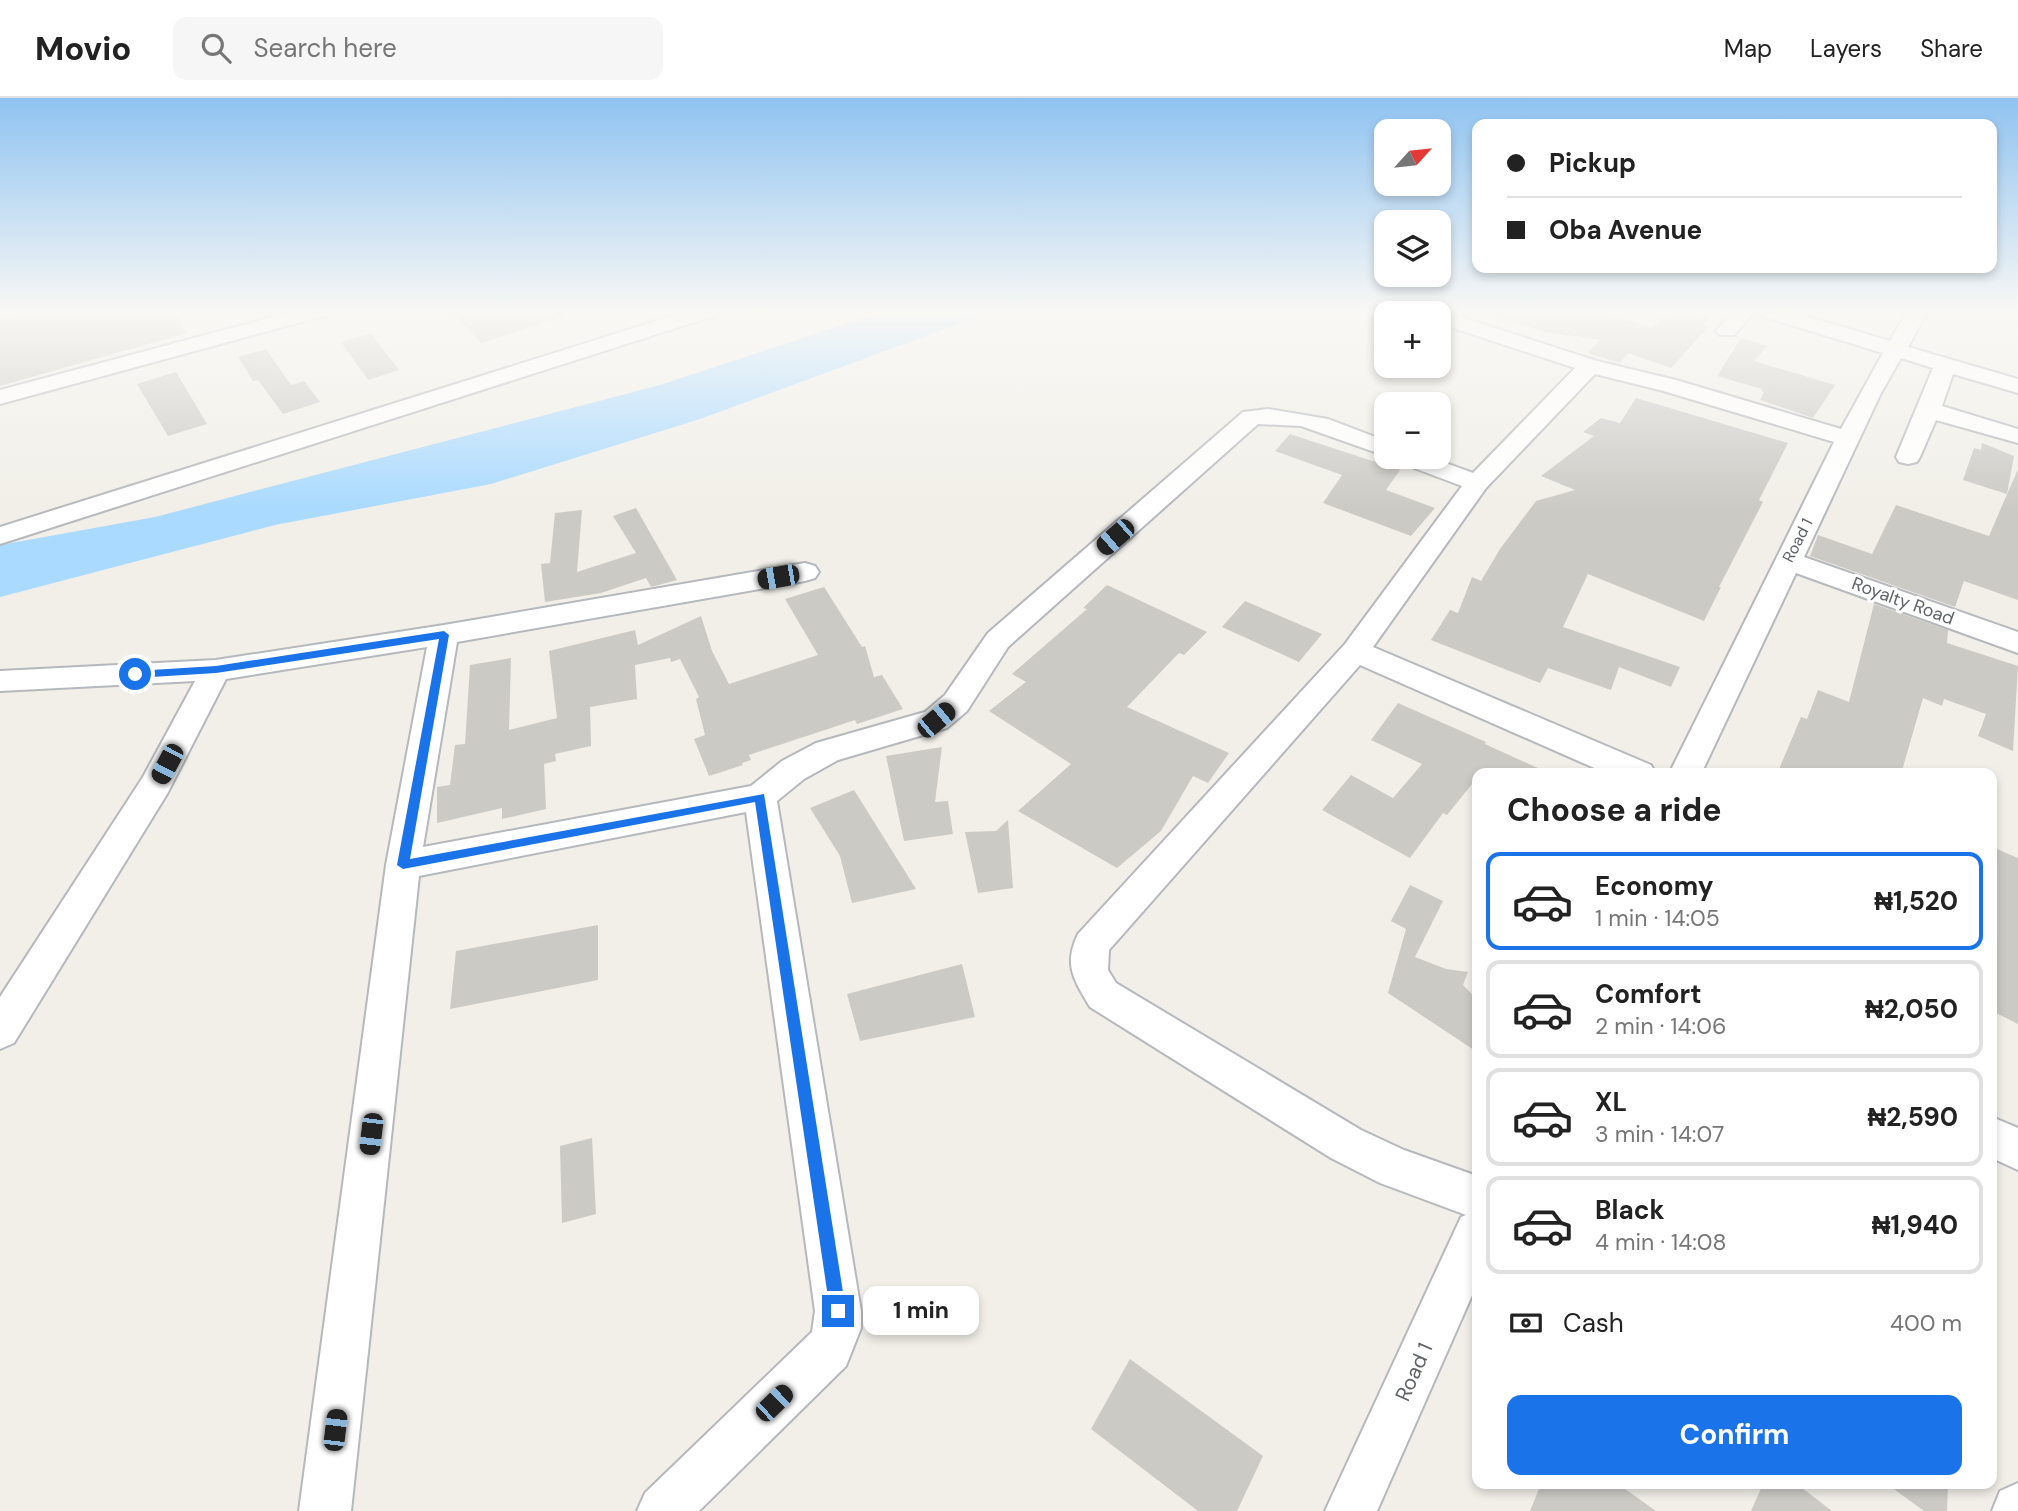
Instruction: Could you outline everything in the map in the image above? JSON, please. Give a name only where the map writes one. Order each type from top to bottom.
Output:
[{"type":"street","points":[[0,397],[75,377]]},
{"type":"street","points":[[0,536],[502,377]]},
{"type":"street","points":[[1472,1196],[1395,1168],[1335,1138],[1103,995],[1089,972],[1091,946],[1355,651],[1477,483],[1579,377]]},
{"type":"street","points":[[1635,377],[1848,439]]},
{"type":"street","name":"Road 1","points":[[1688,768],[1787,560],[1881,377]]},
{"type":"street","points":[[1908,457],[1941,377]]},
{"type":"street","points":[[1987,377],[2018,386]]},
{"type":"street","points":[[1929,410],[2018,436]]},
{"type":"street","points":[[403,865],[760,797],[793,771],[827,751],[936,720],[956,703],[998,640],[1251,417],[1273,414],[1297,417],[1374,445]]},
{"type":"street","points":[[1439,469],[1477,483]]},
{"type":"street","name":"Royalty Road","points":[[1787,560],[2018,643]]},
{"type":"street","points":[[0,681],[216,670],[444,635],[805,572]]},
{"type":"street","points":[[325,1511],[403,865],[444,635]]},
{"type":"street","points":[[1355,651],[1626,768]]},
{"type":"street","points":[[0,1031],[155,785],[216,670]]},
{"type":"street","points":[[663,1511],[829,1349],[838,1328],[838,1311],[760,797]]},
{"type":"street","points":[[1997,1140],[2018,1150]]},
{"type":"street","name":"Road 1","points":[[1352,1511],[1472,1244]]},
{"type":"water","points":[[685,377],[814,377],[700,419],[491,484],[275,525],[0,597],[0,545],[155,517]]},
{"type":"building","points":[[0,377],[32,377],[0,386]]},
{"type":"building","points":[[160,377],[179,377],[207,424],[168,436],[137,384]]},
{"type":"building","points":[[250,377],[285,377],[291,385],[304,381],[320,402],[283,414],[258,380],[253,381]]},
{"type":"building","points":[[1720,377],[1808,377],[1835,385],[1813,418],[1760,400],[1764,392],[1762,389]]},
{"type":"building","points":[[1636,398],[1788,443],[1759,500],[1763,502],[1704,621],[1588,574],[1563,627],[1680,667],[1671,687],[1619,667],[1611,690],[1548,668],[1540,683],[1431,640],[1450,610],[1458,613],[1472,577],[1481,581],[1500,549],[1536,501],[1575,490],[1541,476],[1594,436],[1583,432],[1601,418],[1620,423]]},
{"type":"building","points":[[1290,434],[1374,461],[1374,469],[1400,470],[1386,490],[1435,508],[1411,536],[1323,503],[1342,475],[1275,451]]},
{"type":"building","points":[[1982,443],[2014,456],[2007,494],[1963,480],[1974,448],[1981,450]]},
{"type":"building","points":[[2018,469],[2018,600],[1964,581],[1955,607],[1810,556],[1818,535],[1872,554],[1896,505],[1989,536]]},
{"type":"building","points":[[636,508],[677,580],[651,587],[646,578],[601,593],[545,602],[541,564],[550,563],[555,513],[582,510],[577,572],[636,553],[613,516]]},
{"type":"building","points":[[1107,585],[1207,632],[1184,655],[1179,653],[1127,707],[1229,753],[1208,783],[1193,776],[1161,831],[1117,868],[1018,811],[1071,764],[989,711],[1026,682],[1012,674],[1087,609],[1083,608]]},
{"type":"building","points":[[824,587],[862,647],[865,646],[874,677],[882,675],[903,709],[857,724],[855,720],[749,755],[751,760],[742,763],[743,765],[709,776],[694,739],[705,735],[696,699],[699,697],[680,659],[671,662],[670,658],[635,665],[637,699],[590,707],[591,746],[555,754],[556,761],[544,764],[546,809],[502,819],[502,808],[437,823],[437,787],[450,785],[455,745],[465,744],[470,665],[511,658],[509,730],[557,718],[549,651],[635,630],[638,645],[701,616],[712,651],[729,684],[818,655],[785,599]]},
{"type":"building","points":[[1245,601],[1322,634],[1299,662],[1222,627]]},
{"type":"building","points":[[1874,604],[1948,630],[1947,643],[2018,666],[2013,751],[1978,736],[1986,714],[1944,699],[1942,706],[1923,698],[1903,768],[1780,768],[1801,717],[1807,719],[1818,690],[1849,702]]},
{"type":"building","points":[[1398,703],[1538,768],[1472,768],[1472,784],[1447,815],[1443,813],[1410,858],[1322,810],[1351,775],[1393,798],[1422,764],[1371,740]]},
{"type":"building","points":[[942,747],[935,802],[948,801],[953,834],[904,841],[886,756]]},
{"type":"building","points":[[854,790],[916,889],[852,903],[840,856],[810,808]]},
{"type":"building","points":[[1008,820],[1013,888],[978,893],[965,832],[996,831]]},
{"type":"building","points":[[1997,849],[2018,858],[2018,1024],[1997,1014]]},
{"type":"building","points":[[1410,885],[1443,901],[1415,957],[1446,969],[1468,972],[1463,985],[1472,994],[1472,1049],[1388,993],[1406,929],[1391,921]]},
{"type":"building","points":[[598,925],[598,980],[450,1009],[456,951]]},
{"type":"building","points":[[962,964],[975,1017],[860,1041],[847,994]]},
{"type":"building","points":[[592,1138],[596,1214],[562,1223],[560,1146]]},
{"type":"building","points":[[1130,1359],[1263,1456],[1237,1511],[1198,1511],[1091,1429]]},
{"type":"building","points":[[1539,1489],[1625,1489],[1656,1511],[1530,1511]]},
{"type":"building","points":[[1761,1489],[1803,1489],[1832,1511],[1751,1511]]},
{"type":"building","points":[[1894,1489],[1948,1489],[1947,1511],[1924,1511]]},
{"type":"route","points":[[135,674],[216,670],[444,635],[403,865],[760,797],[838,1311]]}]
